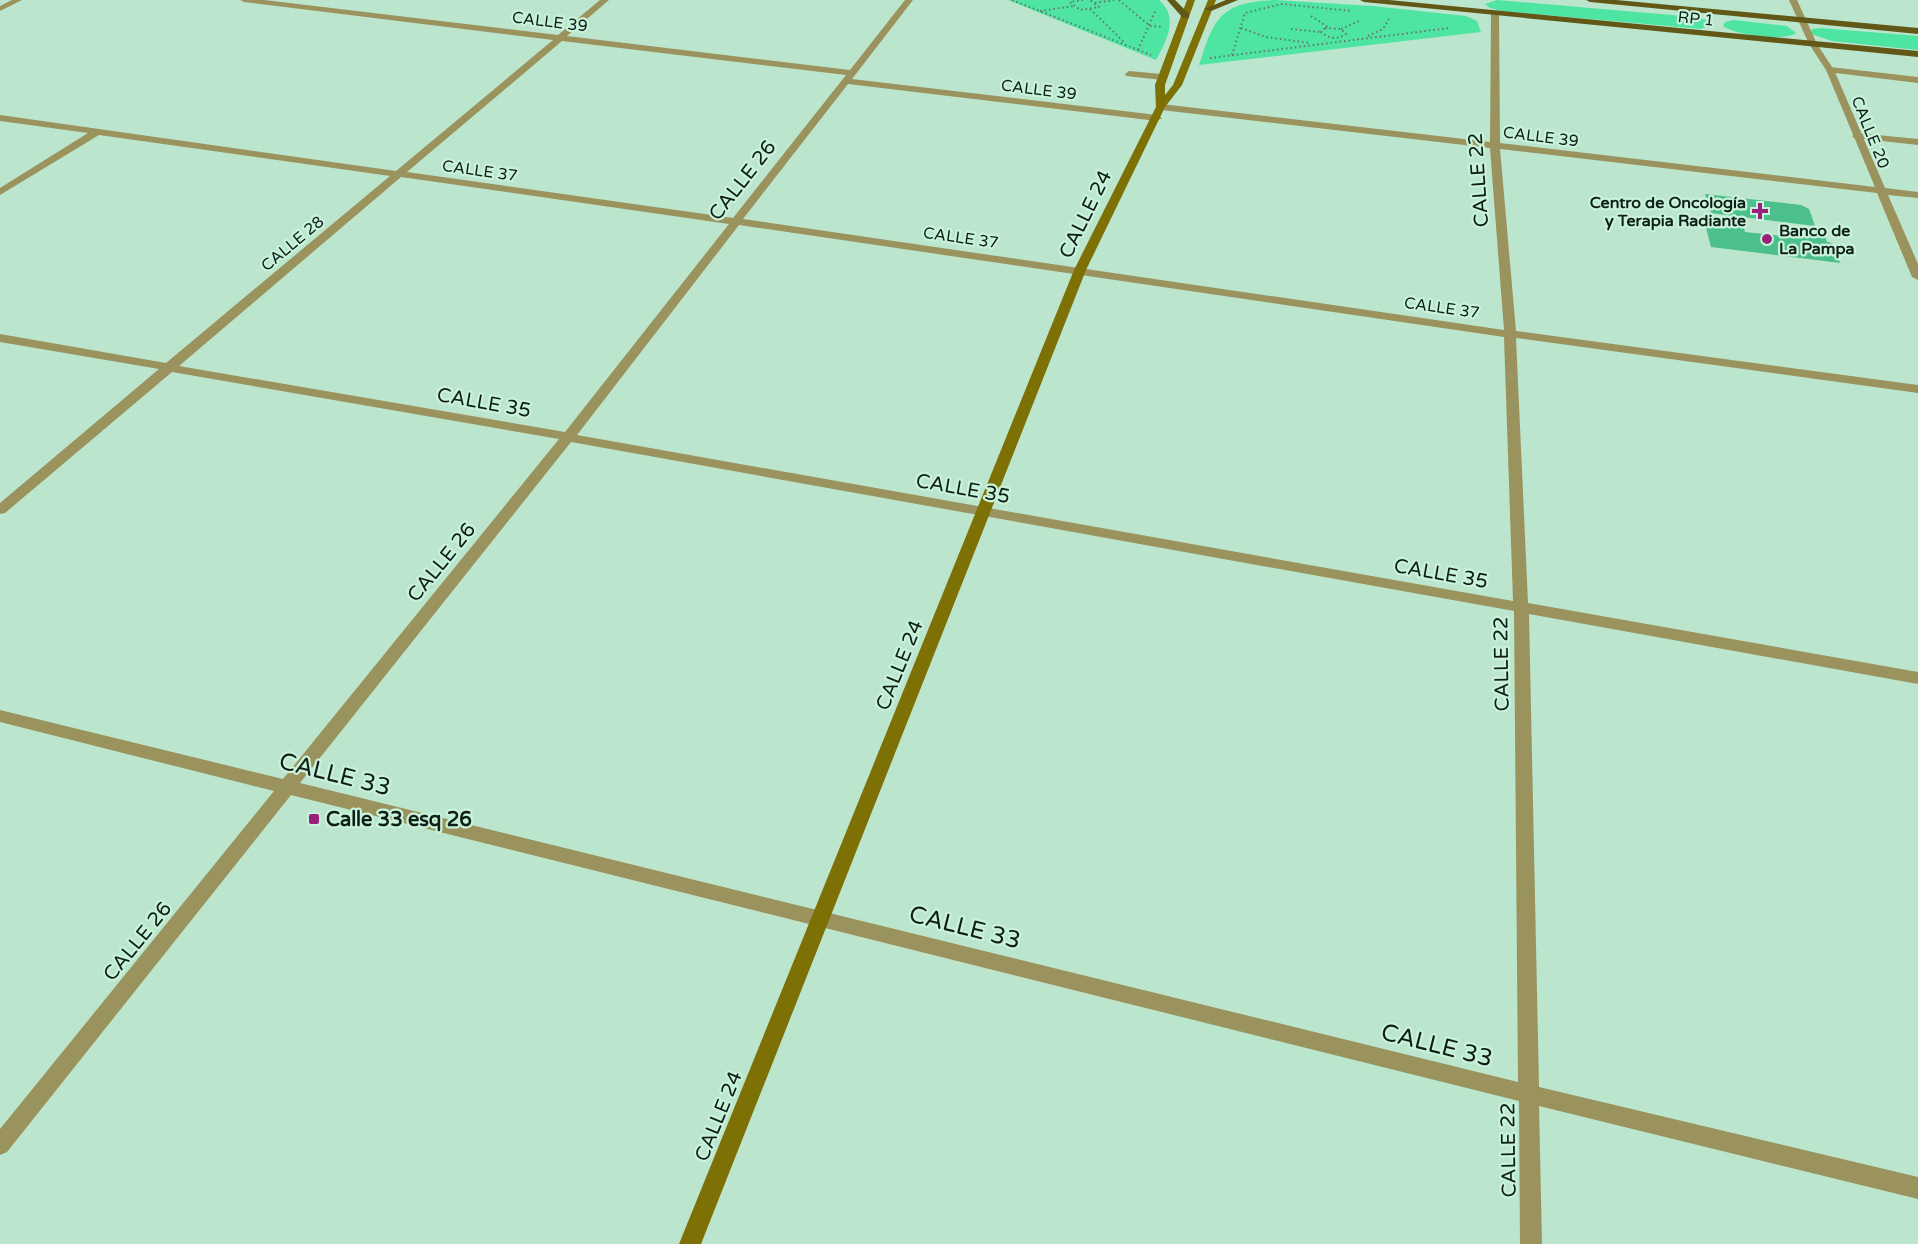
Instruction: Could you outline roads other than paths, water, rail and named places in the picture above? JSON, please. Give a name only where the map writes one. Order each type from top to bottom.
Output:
[{"type":"main road","points":[[1171,0],[1186,15]]},
{"type":"main road","points":[[1210,5],[1234,0]]},
{"type":"main road","name":"RP 1","points":[[1364,0],[1918,54]]},
{"type":"main road","name":"RP 1","points":[[1590,0],[1918,31]]},
{"type":"street","points":[[0,9],[18,0]]},
{"type":"street","name":"CALLE 39","points":[[243,0],[561,38],[850,77],[1159,112],[1494,146],[1918,195]]},
{"type":"street","name":"CALLE 28","points":[[0,510],[606,0]]},
{"type":"street","name":"CALLE 26","points":[[0,1145],[288,789],[568,437],[909,0]]},
{"type":"street","name":"CALLE 24","points":[[1159,112],[1160,85],[1157,77],[1191,0]]},
{"type":"street","name":"CALLE 20","points":[[1793,0],[1813,44],[1830,70],[1879,190],[1918,277]]},
{"type":"street","name":"CALLE 24","points":[[690,1244],[1080,270],[1159,112],[1177,85],[1210,5]]},
{"type":"street","name":"CALLE 22","points":[[1496,13],[1494,146],[1510,334],[1521,607],[1531,1244]]},
{"type":"street","points":[[1830,70],[1918,80]]},
{"type":"street","points":[[1129,74],[1157,77]]},
{"type":"street","name":"CALLE 37","points":[[0,118],[1080,270],[1510,334],[1918,389]]},
{"type":"street","points":[[0,192],[97,132]]},
{"type":"street","points":[[1857,136],[1918,142]]},
{"type":"street","name":"CALLE 35","points":[[0,338],[1918,678]]},
{"type":"street","name":"CALLE 33","points":[[0,716],[288,789],[1918,1188]]},
{"type":"place","name":"Centro de Oncología y Terapia Radiante","points":[[1760,211]]},
{"type":"place","name":"Banco de La Pampa","points":[[1767,239]]},
{"type":"place","name":"Calle 33 esq 26","points":[[314,819]]}]
